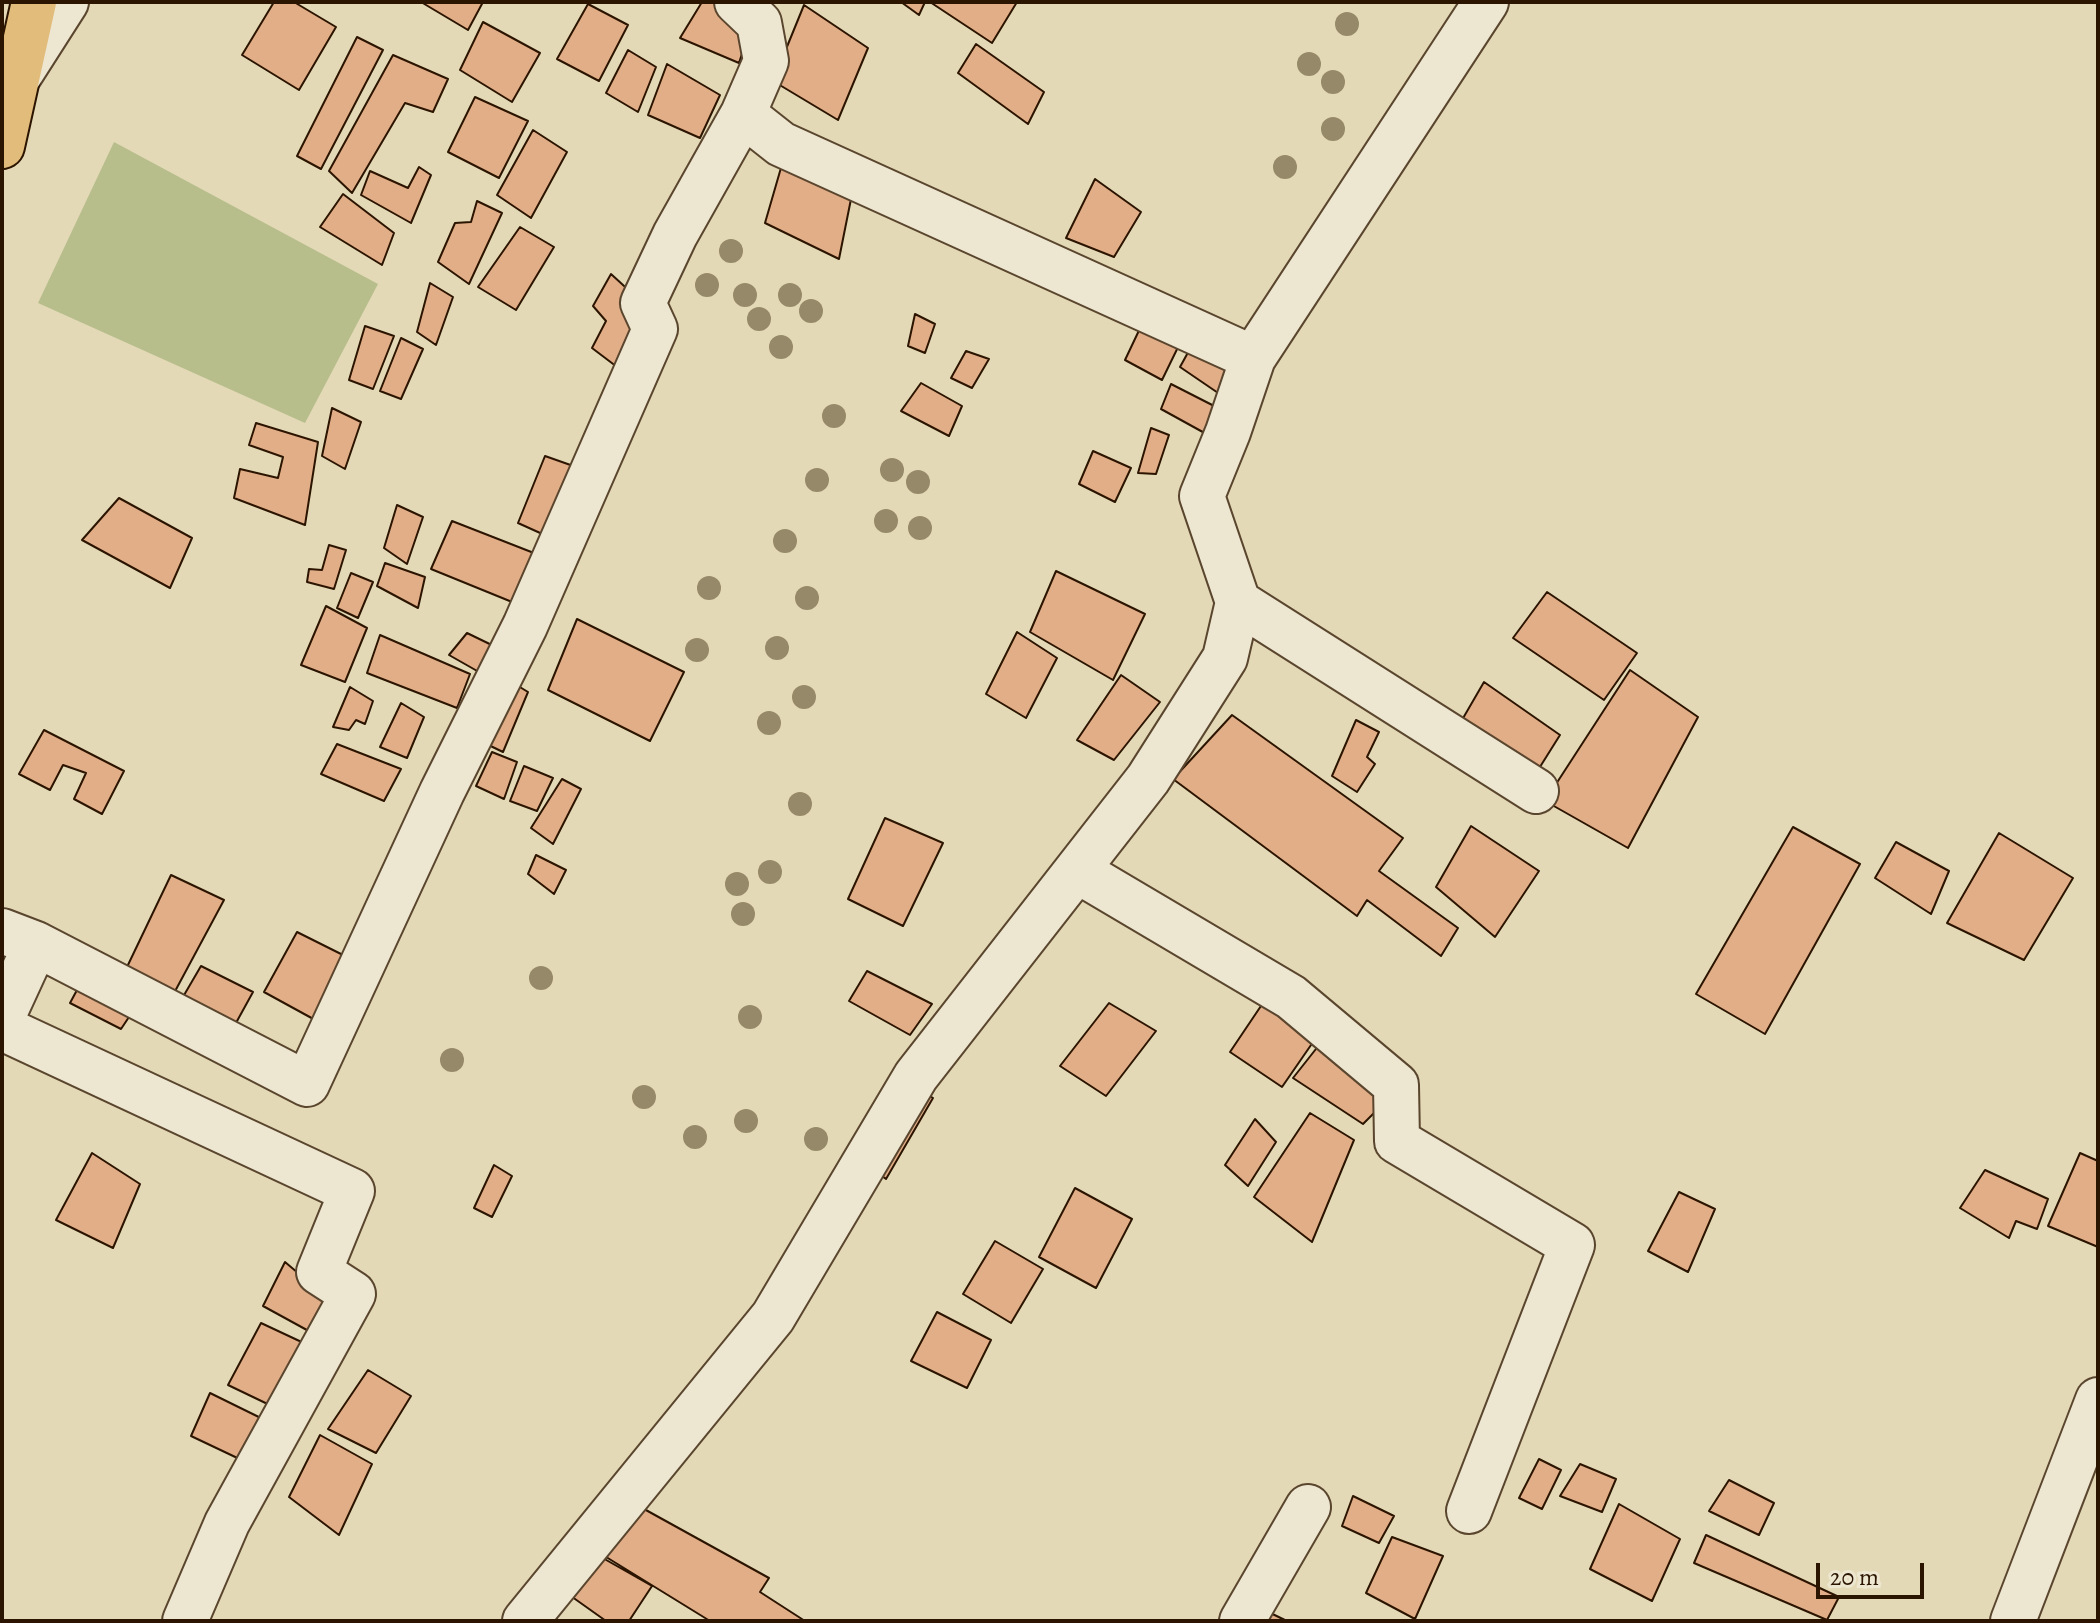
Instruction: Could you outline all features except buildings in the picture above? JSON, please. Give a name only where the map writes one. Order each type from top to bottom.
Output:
[{"type":"main road","points":[[2,146],[34,2]]},
{"type":"street","points":[[17,78],[66,2]]},
{"type":"street","points":[[2,1018],[19,938],[307,1084],[442,792],[525,626],[655,329],[643,303],[675,235],[743,114],[766,61],[759,23],[737,2]]},
{"type":"street","points":[[525,1621],[773,1317],[916,1076],[1148,779],[1225,658],[1238,602],[1202,496],[1253,358],[1486,2]]},
{"type":"street","points":[[743,114],[781,144],[1253,358]]},
{"type":"street","points":[[1238,602],[1536,791]]},
{"type":"street","points":[[1078,871],[1291,997],[1396,1085],[1397,1141],[1572,1245],[1469,1511]]},
{"type":"street","points":[[2,1028],[352,1191],[319,1272],[353,1294],[227,1523],[185,1621]]},
{"type":"street","points":[[2013,1621],[2098,1400]]},
{"type":"street","points":[[1242,1621],[1308,1507]]},
{"type":"green space","points":[[114,142],[378,284],[305,423],[38,303]]}]
